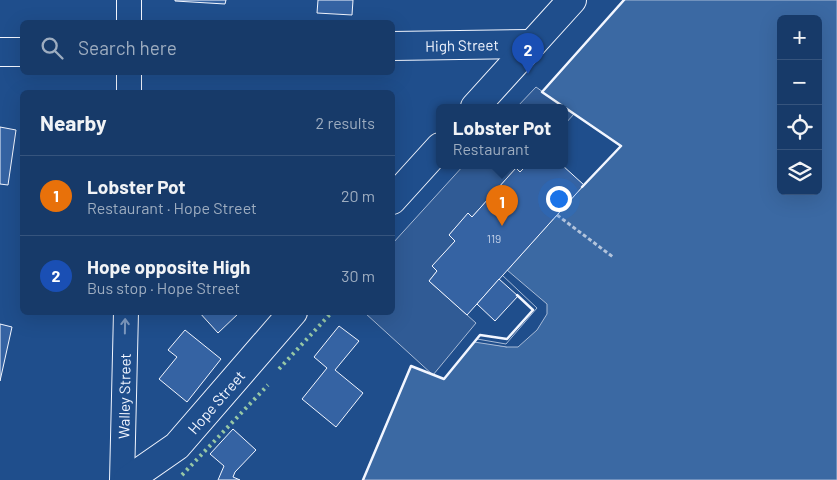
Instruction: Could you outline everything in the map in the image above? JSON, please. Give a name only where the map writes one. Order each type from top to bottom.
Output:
[{"type":"main road","points":[[478,104],[572,0]]},
{"type":"main road","name":"High Street","points":[[395,46],[532,44]]},
{"type":"main road","points":[[0,52],[20,52]]},
{"type":"main road","points":[[395,197],[436,151]]},
{"type":"main road","name":"Hope Street","points":[[128,480],[177,446],[291,315]]},
{"type":"street","points":[[129,0],[129,20]]},
{"type":"street","points":[[129,75],[129,90]]},
{"type":"street","name":"Walley Street","points":[[122,480],[126,315]]},
{"type":"path","points":[[557,215],[613,257]]},
{"type":"shaded area","points":[[624,0],[837,0],[837,480],[363,480],[411,366],[444,379],[475,341],[507,347],[540,308],[504,274],[621,146],[568,110],[568,104],[560,104],[542,92]]},
{"type":"shaded area","points":[[536,87],[560,104],[520,104]]},
{"type":"shaded area","points":[[568,110],[574,114],[568,121]]},
{"type":"shaded area","points":[[460,169],[515,169],[472,217],[468,214],[449,235],[455,241],[433,266],[437,271],[429,281],[476,323],[433,375],[367,315],[395,315],[395,241]]},
{"type":"pier","points":[[507,270],[547,304],[547,314],[537,330],[518,347],[474,342],[477,339],[506,344],[537,308],[502,275]]},
{"type":"building","points":[[175,0],[226,0],[225,4]]},
{"type":"building","points":[[318,0],[353,0],[352,15],[317,13]]},
{"type":"building","points":[[0,127],[16,130],[8,185],[0,184]]},
{"type":"building","points":[[515,169],[520,172],[523,169],[566,169],[584,185],[467,315],[429,281],[437,271],[432,266],[455,241],[449,235],[468,213],[472,217]]},
{"type":"building","points":[[499,279],[518,296],[495,321],[477,304]]},
{"type":"building","points":[[202,315],[237,315],[218,333]]},
{"type":"building","points":[[0,324],[12,327],[0,381]]},
{"type":"building","points":[[339,326],[359,341],[335,370],[363,393],[336,427],[302,399],[327,368],[314,357]]},
{"type":"building","points":[[185,330],[221,359],[187,402],[159,379],[177,357],[168,350]]},
{"type":"building","points":[[233,429],[256,450],[235,472],[233,477],[240,480],[218,480],[224,466],[210,454]]},
{"type":"hedge","points":[[279,369],[329,315]]},
{"type":"hedge","points":[[182,475],[268,385]]},
{"type":"wall","points":[[560,104],[542,92],[624,0]]},
{"type":"wall","points":[[568,110],[621,146],[582,187]]},
{"type":"wall","points":[[363,480],[411,366],[444,379],[480,335],[507,339],[533,310],[517,295]]},
{"type":"place","name":"Hope opposite High","points":[[528,74]]},
{"type":"place","name":"Lobster Pot","points":[[502,226]]}]
